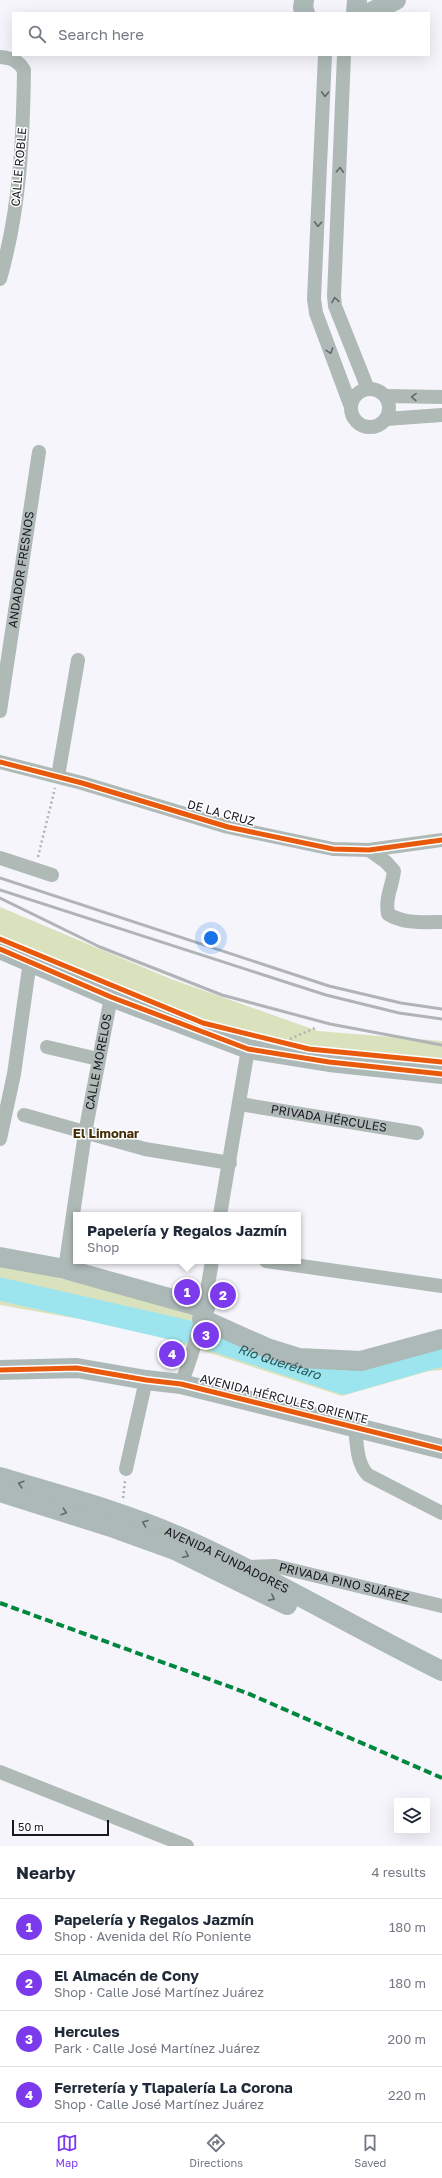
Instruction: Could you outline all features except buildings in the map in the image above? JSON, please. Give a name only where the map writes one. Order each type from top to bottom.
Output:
[{"type":"street","points":[[304,0],[303,8],[305,12]]},
{"type":"street","points":[[356,12],[357,0]]},
{"type":"street","points":[[371,12],[396,0]]},
{"type":"street","points":[[325,56],[314,299],[316,313],[351,407],[353,417],[360,424],[369,427],[378,426],[386,419],[389,412],[389,404],[386,396],[378,390],[368,389],[360,392],[353,398],[351,407]]},
{"type":"street","points":[[344,56],[334,296],[336,306],[368,389]]},
{"type":"street","name":"CALLE ROBLE","points":[[0,279],[8,252],[19,189],[24,70],[20,63],[6,58]]},
{"type":"street","points":[[386,396],[442,397]]},
{"type":"street","points":[[386,419],[442,415]]},
{"type":"street","name":"ANDADOR FRESNOS","points":[[0,711],[39,452]]},
{"type":"street","points":[[58,776],[78,660]]},
{"type":"street","name":"DE LA CRUZ","points":[[0,762],[58,776],[228,827],[333,849],[369,850],[442,840]]},
{"type":"street","points":[[369,850],[386,862],[394,871],[393,883],[386,902],[388,914],[397,919],[414,922],[442,922]]},
{"type":"street","points":[[0,858],[52,875]]},
{"type":"street","points":[[0,949],[111,997],[215,1038],[248,1049],[329,1062],[442,1074]]},
{"type":"street","points":[[0,1139],[14,1074],[30,961]]},
{"type":"street","name":"CALLE MORELOS","points":[[64,1269],[85,1133],[111,997]]},
{"type":"street","points":[[47,1047],[98,1059]]},
{"type":"street","points":[[221,1212],[240,1104],[248,1049]]},
{"type":"street","name":"PRIVADA HÉRCULES","points":[[240,1104],[417,1133]]},
{"type":"street","points":[[24,1115],[145,1149],[230,1163]]},
{"type":"street","points":[[0,1256],[64,1269],[203,1319],[268,1348],[299,1358],[361,1361],[442,1339]]},
{"type":"street","points":[[180,1384],[194,1352],[203,1319],[212,1264]]},
{"type":"street","points":[[287,1264],[442,1286]]},
{"type":"street","name":"AVENIDA HÉRCULES ORIENTE","points":[[0,1370],[77,1368],[146,1380],[180,1384],[442,1449]]},
{"type":"street","points":[[126,1469],[146,1380]]},
{"type":"street","points":[[355,1427],[359,1459],[364,1471],[368,1475],[442,1513]]},
{"type":"street","name":"AVENIDA FUNDADORES","points":[[0,1477],[120,1514],[177,1535],[241,1574],[442,1684]]},
{"type":"street","name":"AVENIDA FUNDADORES","points":[[0,1492],[114,1528],[241,1574],[442,1671]]},
{"type":"street","name":"PRIVADA PINO SUÁREZ","points":[[241,1574],[274,1566],[442,1606]]},
{"type":"street","points":[[0,1772],[187,1846]]},
{"type":"path","points":[[35,870],[58,776]]},
{"type":"path","points":[[289,1040],[315,1028]]},
{"type":"path","points":[[283,1042],[296,1046]]},
{"type":"path","points":[[120,1514],[126,1469]]},
{"type":"green space","points":[[0,907],[171,979],[318,1031],[442,1041],[442,1067],[310,1051],[192,1021],[0,941]]},
{"type":"green space","points":[[0,1265],[196,1309],[319,1363],[442,1342],[442,1370],[429,1371],[342,1396],[136,1329],[0,1305]]},
{"type":"waterway","name":"Río Querétaro","points":[[0,1289],[193,1333],[344,1383],[442,1356]]},
{"type":"railway","points":[[0,878],[329,986],[401,1003],[442,1009]]},
{"type":"railway","points":[[0,890],[326,995],[399,1013],[442,1019]]},
{"type":"railway","points":[[0,898],[100,947],[222,995],[330,1024],[442,1045]]},
{"type":"marked path","points":[[0,1603],[247,1693],[442,1778]]},
{"type":"cycle path","points":[[0,762],[82,783],[228,827],[333,849],[369,850],[442,840]]},
{"type":"cycle path","points":[[0,939],[203,1023],[309,1049],[442,1062]]},
{"type":"cycle path","points":[[0,949],[111,997],[248,1049],[329,1062],[442,1074]]},
{"type":"cycle path","points":[[0,1370],[77,1368],[146,1380],[181,1384],[442,1449]]},
{"type":"place","name":"Papelería y Regalos Jazmín","points":[[187,1292]]},
{"type":"place","name":"El Almacén de Cony","points":[[223,1295]]},
{"type":"place","name":"Hercules","points":[[206,1335]]},
{"type":"place","name":"Ferretería y Tlapalería La Corona","points":[[172,1354]]},
{"type":"district","name":"El Limonar","points":[[106,1133]]}]
